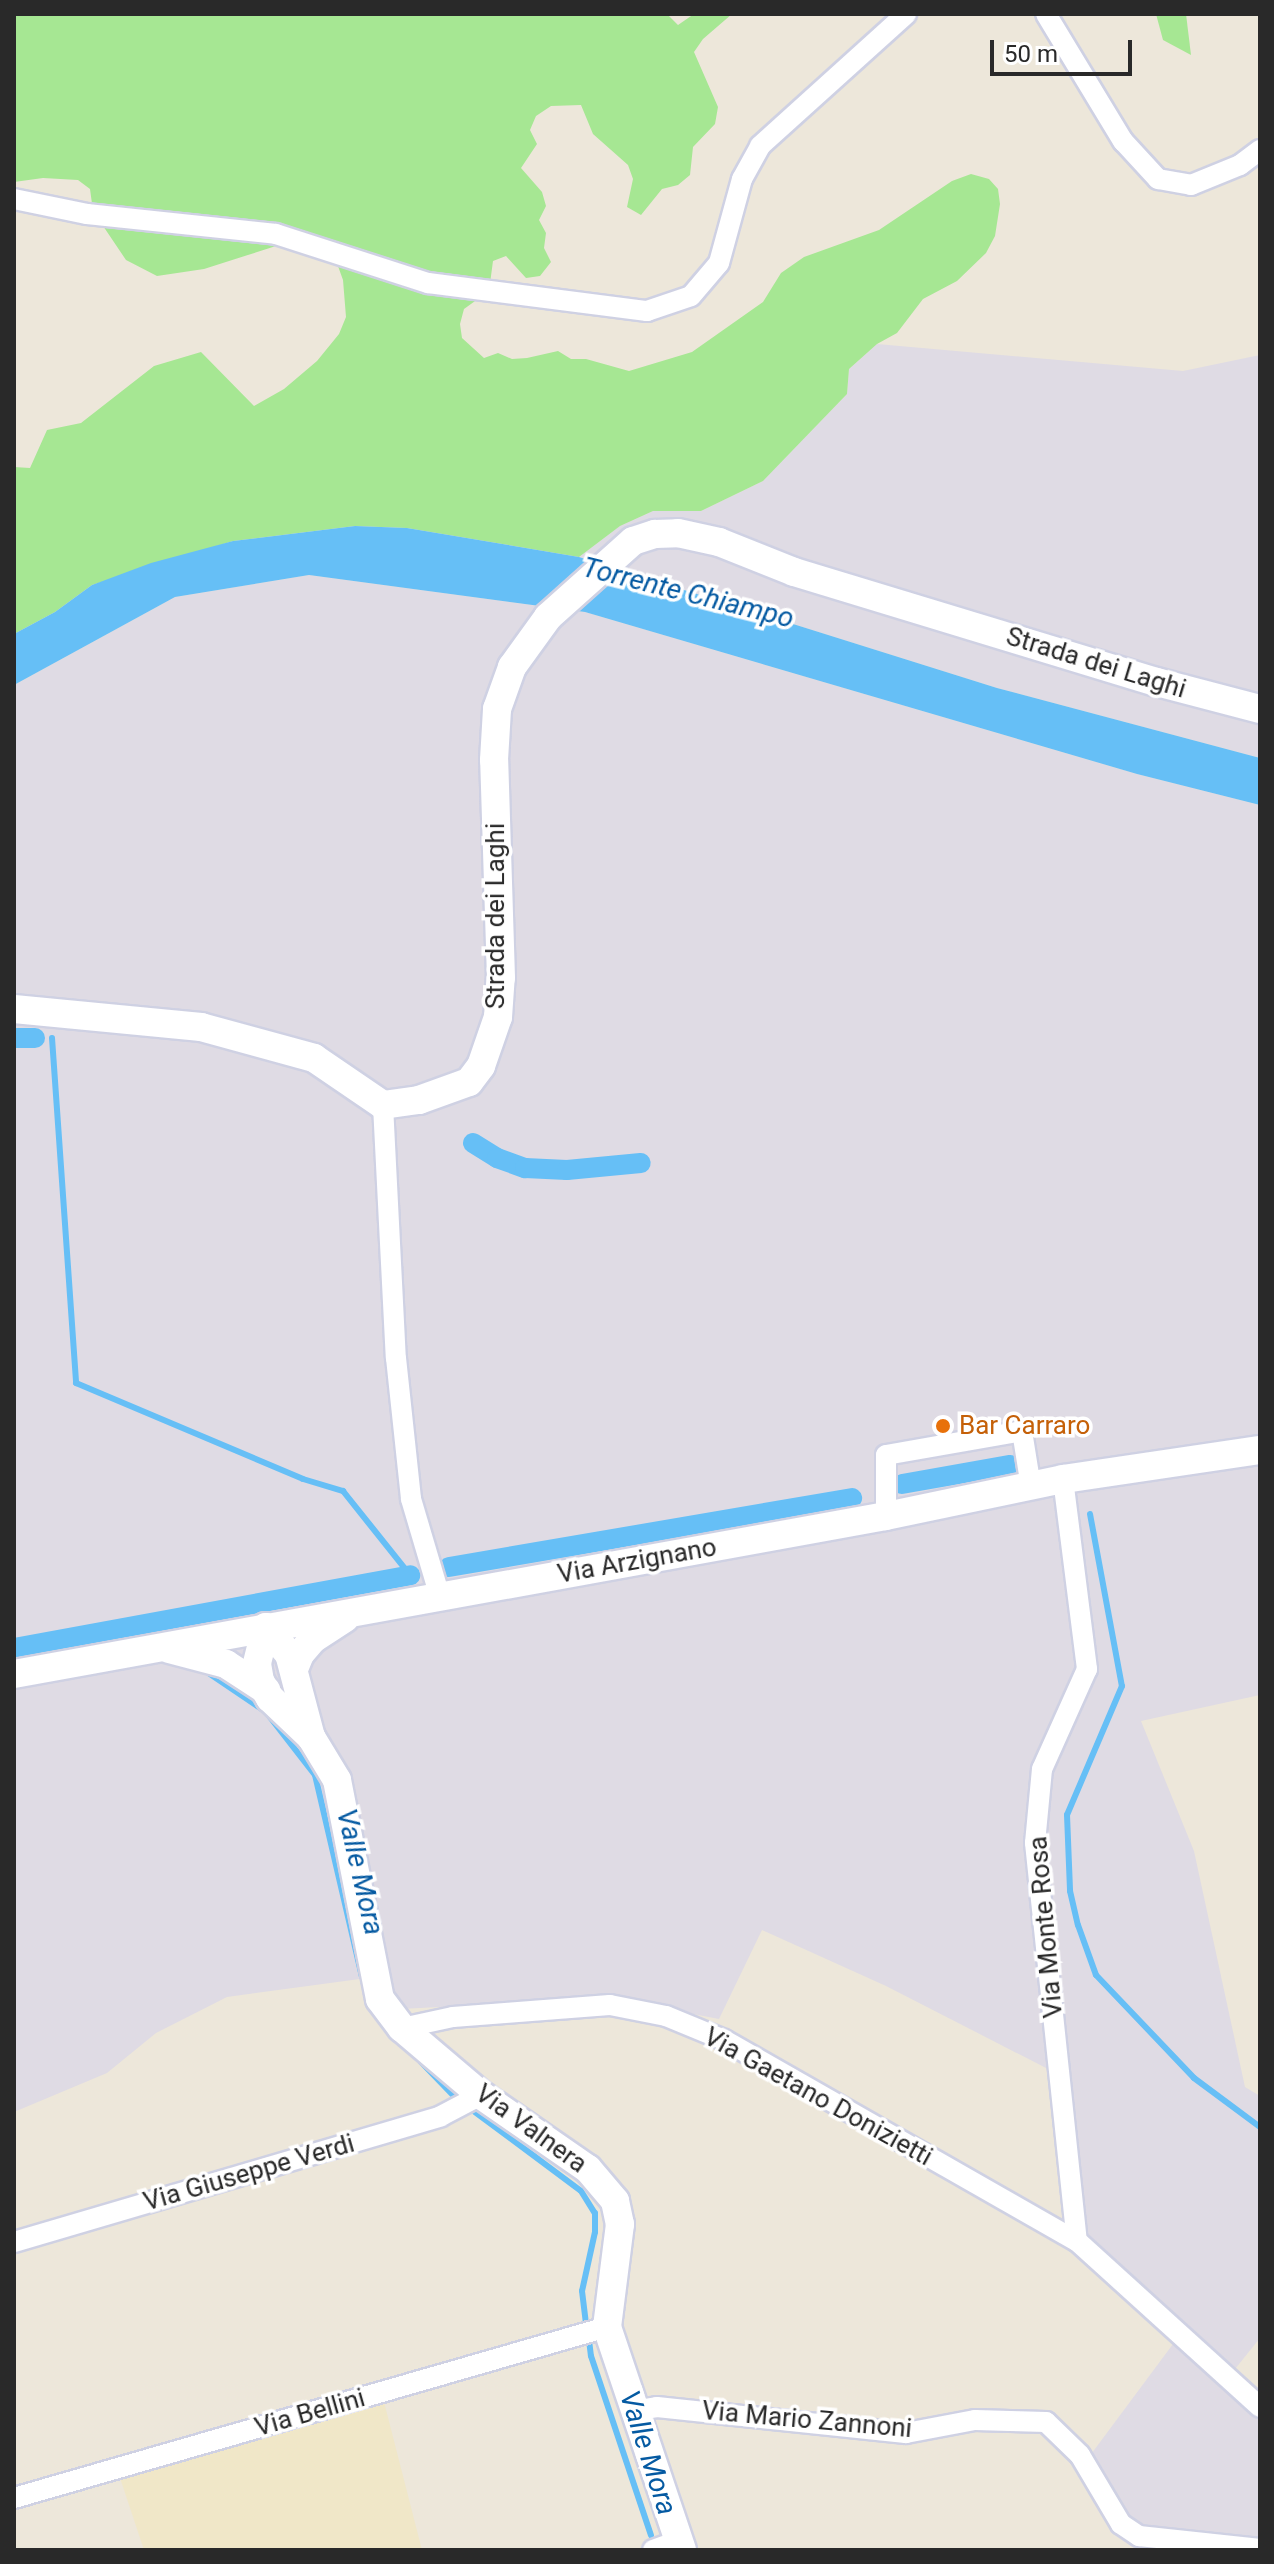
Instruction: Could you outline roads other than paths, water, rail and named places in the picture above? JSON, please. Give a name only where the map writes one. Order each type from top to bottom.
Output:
[{"type":"street","points":[[14,199],[87,214],[276,234],[428,283],[647,311],[691,296],[719,263],[742,179],[760,146],[906,14]]},
{"type":"street","points":[[1046,14],[1123,141],[1158,179],[1191,185],[1240,165],[1260,150]]},
{"type":"street","name":"Strada dei Laghi","points":[[383,1105],[449,1091],[469,1082],[481,1066],[498,1017],[501,978],[494,760],[497,709],[512,667],[548,617],[633,541],[655,534],[678,533],[719,542],[794,572],[1157,682],[1260,709]]},
{"type":"street","points":[[14,1009],[201,1027],[314,1058],[383,1105],[396,1358],[411,1499],[440,1597]]},
{"type":"street","points":[[886,1516],[886,1455],[1022,1431],[1031,1487]]},
{"type":"street","name":"Via Arzignano","points":[[14,1674],[886,1516],[1063,1479],[1260,1450]]},
{"type":"street","name":"Via Monte Rosa","points":[[1063,1479],[1087,1669],[1042,1769],[1035,1843],[1077,2241]]},
{"type":"street","points":[[294,1669],[300,1654],[326,1627],[356,1612]]},
{"type":"street","points":[[266,1627],[257,1664],[266,1690]]},
{"type":"street","name":"Via Valnera","points":[[266,1627],[289,1654],[311,1737],[337,1780],[380,1999],[402,2028],[481,2095],[588,2169],[615,2201],[620,2224],[607,2327],[671,2547]]},
{"type":"street","name":"Via Valnera","points":[[156,1647],[226,1664],[266,1690],[285,1715],[311,1737]]},
{"type":"street","name":"Via Gaetano Donizietti","points":[[402,2028],[453,2017],[610,2005],[666,2016],[724,2040],[1077,2241],[1260,2407]]},
{"type":"street","name":"Via Giuseppe Verdi","points":[[14,2242],[441,2116],[481,2095]]},
{"type":"street","name":"Via Bellini","points":[[14,2498],[607,2327]]},
{"type":"street","name":"Via Mario Zannoni","points":[[633,2411],[657,2407],[906,2433],[975,2420],[1046,2422],[1080,2455],[1121,2524],[1139,2536],[1260,2549]]},
{"type":"water","name":"Torrente Chiampo","points":[[355,526],[407,528],[579,557],[997,688],[1260,758],[1260,805],[1137,774],[585,612],[309,575],[175,597],[14,685],[14,634],[55,612],[92,585],[151,563],[233,541]]},
{"type":"waterway","points":[[14,1038],[35,1038]]},
{"type":"waterway","points":[[52,1038],[76,1383],[303,1479],[343,1491],[410,1575]]},
{"type":"waterway","points":[[473,1143],[497,1158],[525,1168],[567,1170],[641,1163]]},
{"type":"waterway","points":[[902,1484],[1010,1465]]},
{"type":"waterway","points":[[449,1567],[852,1498]]},
{"type":"waterway","points":[[1090,1514],[1122,1686],[1067,1815],[1070,1891],[1078,1925],[1096,1975],[1194,2078],[1260,2127]]},
{"type":"waterway","points":[[14,1648],[410,1575]]},
{"type":"waterway","name":"Valle Mora","points":[[207,1672],[266,1712],[315,1775],[362,1977]]},
{"type":"waterway","name":"Valle Mora","points":[[421,2062],[452,2094]]},
{"type":"waterway","name":"Valle Mora","points":[[475,2112],[581,2191],[595,2213],[595,2232],[582,2291],[586,2323]]},
{"type":"waterway","name":"Valle Mora","points":[[589,2340],[591,2356],[651,2535]]},
{"type":"place","name":"Bar Carraro","points":[[943,1426]]}]
